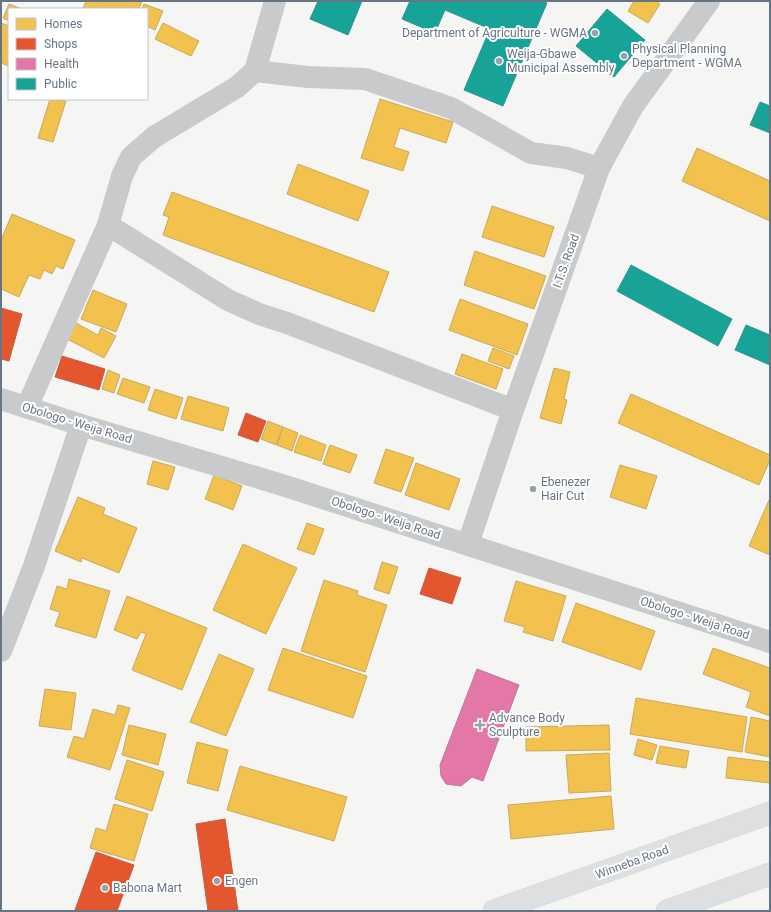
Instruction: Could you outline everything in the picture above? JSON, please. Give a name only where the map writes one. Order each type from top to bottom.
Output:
[{"type":"highway","name":"Winneba Road","points":[[494,911],[770,813]]},
{"type":"highway","points":[[667,911],[770,874]]},
{"type":"street","points":[[27,407],[108,225],[122,176],[131,157],[154,137],[237,87],[255,71],[275,1]]},
{"type":"street","name":"I.T.S. Road","points":[[468,544],[513,410],[599,168],[633,106],[708,1]]},
{"type":"street","points":[[255,71],[308,77],[364,79],[451,108],[531,153],[567,158],[599,168]]},
{"type":"street","points":[[108,225],[228,300],[258,314],[287,323],[513,410]]},
{"type":"street","name":"Obologo - Weija Road","points":[[1,399],[81,425],[279,484],[770,642]]},
{"type":"street","points":[[1,651],[34,566],[81,425]]},
{"type":"building: Homes","points":[[86,1],[142,1],[139,8],[83,8]]},
{"type":"building: Homes","points":[[634,1],[656,1],[660,4],[648,23],[628,11]]},
{"type":"building: Homes","points":[[9,4],[19,8],[8,8],[8,20],[3,18]]},
{"type":"building: Homes","points":[[144,4],[163,11],[155,30],[148,26],[148,8],[142,8]]},
{"type":"building: Homes","points":[[1,23],[8,26],[8,66],[1,63]]},
{"type":"building: Homes","points":[[163,23],[199,41],[191,56],[155,39]]},
{"type":"building: Homes","points":[[380,99],[453,122],[446,143],[400,128],[394,147],[409,152],[403,171],[361,158]]},
{"type":"building: Homes","points":[[50,100],[66,101],[53,142],[38,138]]},
{"type":"building: Homes","points":[[697,148],[770,181],[770,221],[682,181]]},
{"type":"building: Homes","points":[[298,164],[369,191],[358,221],[287,194]]},
{"type":"building: Homes","points":[[172,192],[389,272],[374,312],[163,235],[169,217],[163,215]]},
{"type":"building: Homes","points":[[492,206],[554,227],[544,257],[482,237]]},
{"type":"building: Homes","points":[[12,214],[75,240],[63,269],[56,266],[52,274],[44,270],[40,279],[29,275],[19,297],[1,289],[1,240]]},
{"type":"building: Homes","points":[[475,251],[546,276],[534,309],[464,285]]},
{"type":"building: Homes","points":[[93,290],[127,304],[116,332],[81,319]]},
{"type":"building: Homes","points":[[460,299],[528,324],[517,355],[449,330]]},
{"type":"building: Homes","points":[[76,323],[98,335],[101,328],[116,336],[104,358],[67,339]]},
{"type":"building: Homes","points":[[493,348],[514,356],[509,369],[488,361]]},
{"type":"building: Homes","points":[[462,354],[503,369],[496,389],[455,374]]},
{"type":"building: Homes","points":[[554,368],[570,372],[564,399],[567,400],[561,424],[540,418]]},
{"type":"building: Homes","points":[[108,370],[120,375],[114,393],[102,389]]},
{"type":"building: Homes","points":[[123,378],[150,387],[144,403],[117,394]]},
{"type":"building: Homes","points":[[155,389],[183,398],[176,419],[148,410]]},
{"type":"building: Homes","points":[[631,394],[770,455],[770,460],[759,485],[618,423]]},
{"type":"building: Homes","points":[[188,396],[229,408],[223,431],[181,419]]},
{"type":"building: Homes","points":[[268,421],[283,427],[276,445],[261,439]]},
{"type":"building: Homes","points":[[283,427],[298,433],[292,451],[277,445]]},
{"type":"building: Homes","points":[[300,435],[326,445],[321,461],[294,452]]},
{"type":"building: Homes","points":[[330,445],[357,455],[350,473],[323,464]]},
{"type":"building: Homes","points":[[386,449],[414,458],[401,492],[374,483]]},
{"type":"building: Homes","points":[[153,461],[175,467],[168,490],[147,484]]},
{"type":"building: Homes","points":[[416,463],[460,479],[449,510],[405,495]]},
{"type":"building: Homes","points":[[620,465],[657,476],[646,509],[610,497]]},
{"type":"building: Homes","points":[[214,475],[242,486],[233,510],[205,499]]},
{"type":"building: Homes","points":[[78,497],[105,508],[103,514],[137,528],[119,573],[82,558],[81,562],[55,551]]},
{"type":"building: Homes","points":[[770,500],[770,555],[749,546]]},
{"type":"building: Homes","points":[[307,523],[324,529],[314,555],[297,549]]},
{"type":"building: Homes","points":[[243,544],[297,568],[266,634],[213,610]]},
{"type":"building: Homes","points":[[382,562],[398,567],[389,594],[374,589]]},
{"type":"building: Homes","points":[[69,579],[110,591],[96,638],[55,626],[60,612],[50,609],[57,586],[67,589]]},
{"type":"building: Homes","points":[[324,580],[358,591],[357,595],[387,605],[365,672],[301,651]]},
{"type":"building: Homes","points":[[516,581],[566,596],[553,641],[523,632],[525,627],[504,621]]},
{"type":"building: Homes","points":[[127,596],[207,628],[182,690],[132,670],[146,634],[141,632],[137,639],[114,630]]},
{"type":"building: Homes","points":[[576,603],[655,631],[641,670],[562,642]]},
{"type":"building: Homes","points":[[283,648],[367,676],[353,718],[268,690]]},
{"type":"building: Homes","points":[[713,648],[770,668],[770,716],[746,707],[751,692],[703,674]]},
{"type":"building: Homes","points":[[219,654],[254,669],[226,736],[190,722]]},
{"type":"building: Homes","points":[[45,689],[76,693],[71,730],[39,726]]},
{"type":"building: Homes","points":[[636,698],[747,717],[742,752],[630,734]]},
{"type":"building: Homes","points":[[118,705],[130,708],[110,770],[67,757],[74,736],[84,739],[93,709],[115,715]]},
{"type":"building: Homes","points":[[751,717],[770,721],[770,757],[745,752]]},
{"type":"building: Homes","points":[[129,725],[166,734],[158,765],[122,755]]},
{"type":"building: Homes","points":[[609,725],[610,750],[526,751],[526,727]]},
{"type":"building: Homes","points":[[638,739],[657,745],[652,760],[634,755]]},
{"type":"building: Homes","points":[[197,742],[228,750],[218,791],[187,783]]},
{"type":"building: Homes","points":[[660,746],[689,751],[686,768],[656,763]]},
{"type":"building: Homes","points":[[609,753],[611,791],[569,793],[566,755]]},
{"type":"building: Homes","points":[[728,757],[770,762],[770,783],[726,778]]},
{"type":"building: Homes","points":[[127,760],[164,772],[152,811],[115,799]]},
{"type":"building: Homes","points":[[240,766],[347,797],[334,841],[227,810]]},
{"type":"building: Homes","points":[[611,796],[614,829],[511,839],[508,805]]},
{"type":"building: Homes","points":[[114,804],[148,814],[134,861],[90,848],[96,828],[106,831]]},
{"type":"building: Shops","points":[[1,308],[22,314],[9,361],[1,359]]},
{"type":"building: Shops","points":[[62,356],[105,369],[99,390],[55,377]]},
{"type":"building: Shops","points":[[246,413],[266,421],[258,442],[238,435]]},
{"type":"building: Shops","points":[[429,568],[461,578],[452,604],[420,594]]},
{"type":"building: Shops","points":[[225,819],[238,911],[208,911],[196,824]]},
{"type":"building: Shops","points":[[96,852],[134,865],[117,911],[75,910]]},
{"type":"building: Health","name":"Advance Body Sculpture","points":[[477,669],[519,685],[483,781],[472,777],[461,786],[446,784],[441,776],[440,765]]},
{"type":"building: Public","points":[[318,1],[362,1],[348,35],[310,19]]},
{"type":"building: Public","name":"Weija-Gbawe Municipal Assembly","points":[[410,1],[542,1],[547,3],[503,106],[464,90],[490,29],[445,10],[435,33],[402,19]]},
{"type":"building: Public","points":[[607,9],[645,40],[614,77],[576,46]]},
{"type":"building: Public","points":[[760,102],[770,106],[770,133],[750,125]]},
{"type":"building: Public","points":[[631,265],[732,319],[718,346],[617,291]]},
{"type":"building: Public","points":[[746,325],[770,335],[770,365],[735,350]]},
{"type":"place","name":"Department of Agriculture - WGMA","points":[[595,33]]},
{"type":"place","name":"Physical Planning Department - WGMA","points":[[624,56]]},
{"type":"place","name":"Weija-Gbawe Municipal Assembly","points":[[499,61]]},
{"type":"place","name":"Ebenezer Hair Cut","points":[[533,489]]},
{"type":"place","name":"Advance Body Sculpture","points":[[480,725]]},
{"type":"place","name":"Engen","points":[[217,881]]},
{"type":"place","name":"Babona Mart","points":[[105,888]]}]
